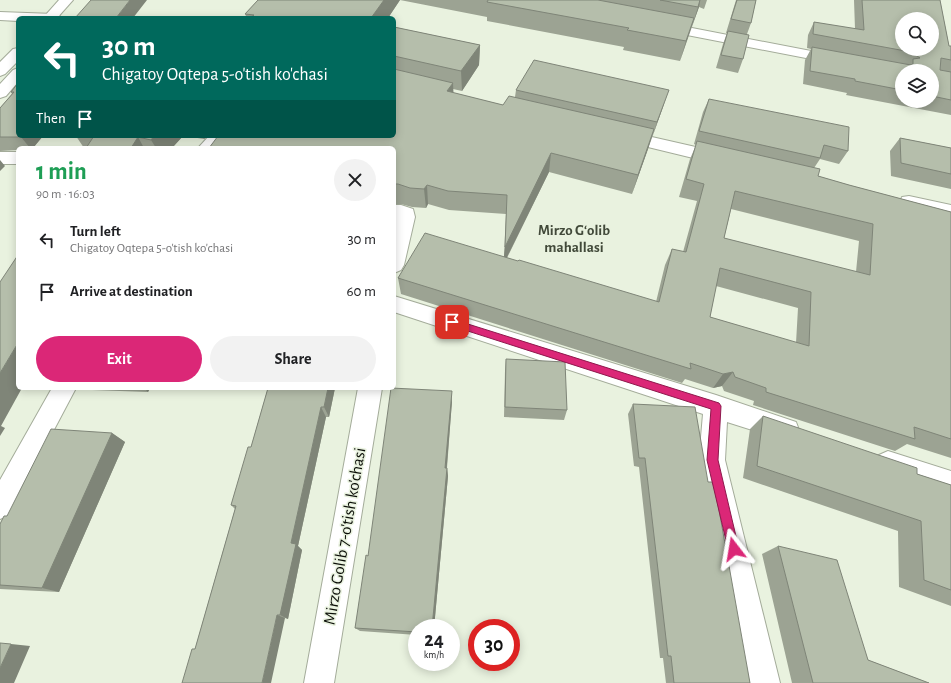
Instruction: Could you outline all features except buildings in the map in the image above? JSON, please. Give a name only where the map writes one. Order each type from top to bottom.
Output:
[{"type":"street","points":[[53,16],[72,2]]},
{"type":"street","points":[[68,16],[72,2]]},
{"type":"street","points":[[0,16],[16,17]]},
{"type":"street","points":[[646,24],[848,62]]},
{"type":"street","points":[[0,71],[16,54]]},
{"type":"street","points":[[0,93],[16,75]]},
{"type":"street","points":[[603,131],[734,161]]},
{"type":"street","points":[[209,146],[216,138]]},
{"type":"street","points":[[0,158],[16,158]]},
{"type":"street","points":[[897,199],[951,212]]},
{"type":"street","points":[[396,212],[406,214],[406,217],[396,257]]},
{"type":"street","points":[[396,305],[807,436]]},
{"type":"street","points":[[0,506],[63,390]]},
{"type":"street","name":"Mirzo Golib 7-o'tish ko'chasi","points":[[319,683],[370,390]]},
{"type":"street","points":[[716,406],[712,460],[765,683]]},
{"type":"street","points":[[868,456],[951,484]]},
{"type":"district","name":"Mirzo Gʻolib mahallasi","points":[[574,238]]},
{"type":"route","points":[[452,322],[716,406],[712,460],[734,549]]}]
